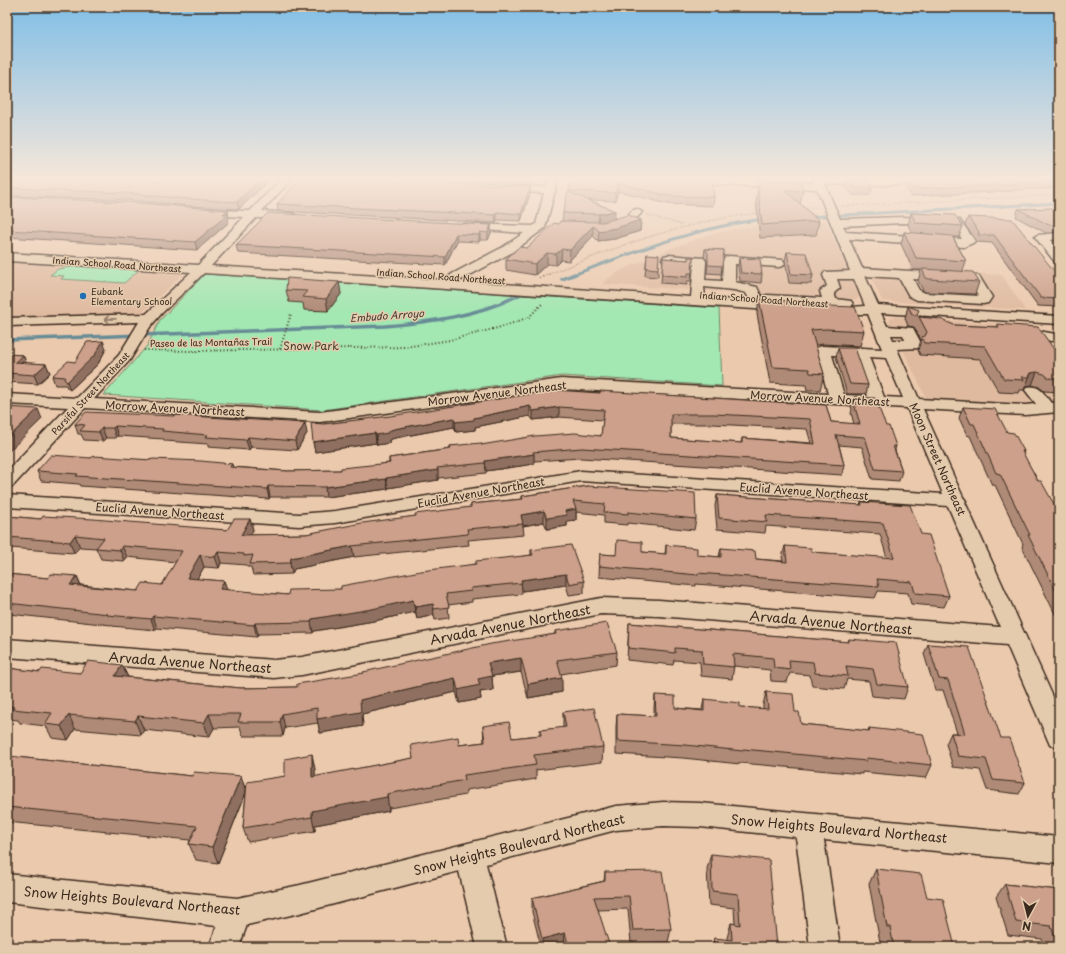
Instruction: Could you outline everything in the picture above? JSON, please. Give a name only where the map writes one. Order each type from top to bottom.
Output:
[{"type":"street","name":"Parsifal Street Northeast","points":[[7,482],[80,403],[137,347],[146,323],[243,225]]},
{"type":"street","points":[[455,225],[543,228]]},
{"type":"street","points":[[452,281],[543,228],[544,225]]},
{"type":"street","points":[[603,228],[616,225]]},
{"type":"street","name":"Moon Street Northeast","points":[[837,225],[853,284],[874,309],[913,404],[957,501],[1059,738]]},
{"type":"street","points":[[846,225],[872,237],[964,243],[970,242],[958,225]]},
{"type":"street","points":[[866,225],[872,237]]},
{"type":"street","points":[[891,225],[897,239]]},
{"type":"street","points":[[1059,236],[1041,237],[1059,259]]},
{"type":"street","name":"Indian School Road Northeast","points":[[7,249],[204,265],[548,287],[698,293],[856,305],[956,323],[1038,319],[1059,320]]},
{"type":"street","name":"Indian School Road Northeast","points":[[7,257],[204,265]]},
{"type":"street","points":[[667,259],[700,261],[698,293],[728,285],[752,290],[755,298]]},
{"type":"street","points":[[728,285],[729,260],[779,263]]},
{"type":"street","points":[[7,266],[51,268],[81,261]]},
{"type":"street","points":[[830,303],[827,291],[853,284],[904,275],[975,279],[985,297],[983,300],[922,297],[914,293],[904,275]]},
{"type":"street","name":"Indian School Road Northeast","points":[[698,293],[777,299],[858,311],[874,309]]},
{"type":"street","points":[[837,399],[822,350],[860,352],[888,342],[914,329],[956,323],[945,298]]},
{"type":"street","points":[[1038,319],[1055,342]]},
{"type":"street","points":[[7,322],[146,323]]},
{"type":"street","points":[[1006,331],[1055,342]]},
{"type":"street","points":[[860,352],[878,402]]},
{"type":"street","name":"Morrow Avenue Northeast","points":[[7,399],[331,416],[561,384],[1025,410],[1053,408]]},
{"type":"street","points":[[1033,390],[1053,408]]},
{"type":"street","name":"Euclid Avenue Northeast","points":[[7,500],[299,520],[336,517],[581,476],[957,501]]},
{"type":"street","name":"Arvada Avenue Northeast","points":[[7,648],[274,669],[302,666],[601,606],[660,608],[1015,637]]},
{"type":"street","name":"Snow Heights Boulevard Northeast","points":[[7,888],[237,913],[300,899],[616,818],[663,814],[700,815],[1059,850]]},
{"type":"street","points":[[808,825],[825,947]]},
{"type":"street","points":[[470,856],[492,947]]},
{"type":"street","points":[[224,947],[237,913]]},
{"type":"path","name":"Paseo de las Montañas Trail","points":[[137,347],[192,351],[386,348],[450,340],[490,331],[518,322],[534,312],[548,287],[537,279],[574,263],[652,234],[684,225]]},
{"type":"path","points":[[280,349],[291,314]]},
{"type":"shaded area","points":[[778,225],[828,225],[859,296],[858,299],[852,300],[602,284],[622,270],[677,246],[711,234],[745,227]]},
{"type":"shaded area","name":"Eubank Elementary School","points":[[7,261],[185,272],[134,320],[7,326]]},
{"type":"shaded area","points":[[867,267],[1002,275],[1025,310],[882,301]]},
{"type":"shaded area","points":[[895,317],[1030,326],[1039,329],[1043,332],[1042,334],[1059,358],[1059,401],[1018,404],[932,400],[926,398],[889,321],[891,318]]},
{"type":"green space","points":[[78,266],[139,270],[124,283],[61,279],[64,276],[50,275],[58,269]]},
{"type":"green space","name":"Snow Park","points":[[205,274],[719,308],[722,386],[562,376],[322,410],[104,395],[147,346],[160,320]]},
{"type":"building","points":[[7,225],[216,225],[195,242],[7,230]]},
{"type":"building","points":[[256,225],[491,225],[488,233],[480,232],[479,235],[456,234],[445,257],[236,245]]},
{"type":"building","points":[[552,225],[627,225],[599,231],[593,226],[570,250],[562,249],[556,254],[547,253],[535,264],[506,259],[519,247],[527,248]]},
{"type":"building","points":[[940,225],[962,225],[963,226]]},
{"type":"building","points":[[974,225],[1016,225],[1059,277],[1059,299],[1041,298],[994,235],[978,235],[979,232]]},
{"type":"building","points":[[904,232],[952,236],[966,261],[916,258]]},
{"type":"building","points":[[705,249],[724,250],[722,266],[708,265],[708,253]]},
{"type":"building","points":[[787,252],[806,253],[813,275],[791,274]]},
{"type":"building","points":[[647,254],[659,255],[658,269],[646,268]]},
{"type":"building","points":[[688,257],[693,257],[692,273],[688,273],[688,277],[662,275],[663,258],[688,260]]},
{"type":"building","points":[[739,258],[760,259],[762,274],[741,273]]},
{"type":"building","points":[[922,269],[973,272],[979,282],[929,279],[926,278]]},
{"type":"building","points":[[287,278],[339,282],[326,299],[302,297],[307,291],[286,290]]},
{"type":"building","points":[[759,299],[803,302],[803,305],[855,307],[864,331],[826,329],[811,330],[824,374],[810,373],[809,369],[773,367]]},
{"type":"building","points":[[908,306],[919,310],[918,315],[912,314]]},
{"type":"building","points":[[918,315],[920,317],[940,319],[954,325],[999,327],[997,324],[1038,327],[1059,356],[1059,379],[1049,378],[1044,374],[1037,372],[1031,373],[1029,377],[1022,377],[1024,380],[1004,379],[985,346],[924,343],[922,337],[925,336],[927,332]]},
{"type":"building","points":[[103,341],[95,355],[67,382],[64,379],[65,377],[52,376],[68,361],[75,362],[87,342]]},
{"type":"building","points":[[838,348],[855,348],[868,385],[850,384]]},
{"type":"building","points":[[7,354],[23,355],[15,362],[46,364],[34,375],[7,373]]},
{"type":"building","points":[[556,390],[600,393],[600,391],[826,405],[831,422],[860,424],[854,404],[856,404],[854,397],[875,398],[886,426],[889,426],[896,446],[893,446],[902,471],[875,469],[865,437],[836,435],[844,465],[582,448],[533,452],[534,454],[485,461],[485,463],[437,468],[438,470],[386,479],[325,487],[268,486],[267,489],[76,476],[78,474],[37,471],[51,455],[91,458],[94,456],[151,460],[201,461],[232,464],[230,467],[287,471],[341,470],[341,468],[390,463],[389,458],[451,449],[450,446],[481,443],[481,445],[535,436],[575,433],[601,436],[604,410],[559,407],[533,411],[530,406],[474,418],[474,420],[455,422],[454,418],[394,429],[388,431],[388,433],[376,435],[375,433],[313,442],[311,423],[324,424],[390,416]],"holes":[[[671,414],[714,414],[810,419],[815,444],[742,438],[742,443],[671,438]]]},
{"type":"building","points":[[7,407],[38,409],[7,439]]},
{"type":"building","points":[[963,407],[995,409],[1007,432],[1014,433],[1038,481],[1041,481],[1059,513],[1059,597],[1000,474],[996,473],[974,424],[971,424]]},
{"type":"building","points":[[86,412],[175,415],[305,423],[295,441],[248,437],[246,440],[206,437],[208,435],[162,431],[163,429],[115,426],[113,428],[102,428],[99,432],[80,431],[85,425],[75,424]]},
{"type":"building","points":[[588,486],[695,493],[696,519],[628,512],[628,514],[604,512],[605,504],[573,501],[576,509],[565,511],[567,515],[547,518],[544,511],[521,515],[523,524],[467,529],[468,534],[352,546],[291,558],[290,563],[250,564],[253,555],[244,556],[244,554],[218,552],[215,557],[200,555],[187,578],[224,581],[220,589],[288,595],[289,590],[341,589],[341,586],[421,571],[476,564],[476,561],[533,555],[531,550],[571,545],[584,581],[569,584],[566,574],[521,580],[522,583],[471,588],[471,591],[446,594],[449,607],[434,609],[433,604],[415,607],[413,600],[372,609],[312,619],[311,622],[255,623],[254,625],[153,616],[151,619],[7,603],[7,574],[48,578],[51,574],[77,576],[70,585],[138,591],[143,583],[162,585],[182,551],[122,546],[120,550],[96,548],[104,538],[75,535],[70,542],[7,537],[7,516],[41,519],[43,516],[93,519],[227,530],[234,519],[250,519],[241,535],[306,534],[362,523],[416,516],[415,514],[471,507],[471,504],[523,499],[522,496]]},
{"type":"building","points":[[717,495],[862,505],[861,502],[910,505],[921,534],[929,535],[949,596],[915,593],[912,582],[877,579],[879,587],[698,573],[698,575],[599,566],[600,554],[616,555],[617,540],[642,542],[642,552],[666,554],[666,545],[697,548],[697,555],[721,557],[721,548],[755,551],[756,559],[787,562],[785,546],[811,548],[812,552],[894,558],[883,523],[766,515],[767,522],[719,518]]},
{"type":"building","points":[[607,623],[617,652],[557,660],[562,678],[528,684],[521,658],[488,663],[492,676],[478,679],[480,685],[458,690],[455,678],[360,700],[361,712],[317,719],[317,708],[282,714],[280,722],[238,722],[241,714],[209,714],[204,723],[138,716],[135,721],[69,715],[61,726],[45,724],[52,713],[12,709],[14,707],[7,706],[7,668],[40,672],[42,669],[80,673],[88,661],[122,665],[115,676],[241,688],[297,687],[297,684],[364,673],[363,672],[491,644],[556,634],[555,631]]},
{"type":"building","points":[[629,623],[849,642],[849,639],[896,643],[908,687],[877,684],[873,669],[846,666],[848,676],[815,673],[813,662],[789,660],[790,670],[774,668],[773,658],[733,654],[734,667],[703,664],[702,650],[675,648],[675,653],[628,648]]},
{"type":"building","points":[[928,644],[969,647],[1001,738],[1009,738],[1025,783],[993,780],[986,759],[958,756],[951,733],[965,734],[948,680],[939,679]]},
{"type":"building","points":[[766,692],[793,694],[795,712],[799,712],[801,724],[870,731],[869,728],[923,734],[932,765],[866,758],[866,761],[743,749],[743,751],[685,745],[617,741],[617,714],[656,716],[655,695],[675,696],[675,708],[704,711],[704,699],[740,703],[740,707],[768,709]]},
{"type":"building","points":[[594,708],[603,747],[534,755],[536,765],[464,775],[465,780],[387,794],[387,797],[312,811],[312,817],[243,828],[247,782],[285,776],[285,759],[312,754],[312,777],[413,758],[411,745],[458,737],[459,745],[485,742],[483,726],[509,722],[512,738],[541,735],[540,730],[566,727],[563,712]]},
{"type":"building","points":[[7,756],[192,776],[194,772],[241,776],[212,847],[189,844],[197,826],[7,807]]},
{"type":"building","points":[[711,854],[769,860],[777,947],[714,947],[714,938],[732,940],[731,923],[740,925],[738,894],[712,891]]},
{"type":"building","points":[[876,869],[921,874],[927,897],[943,899],[955,947],[894,947],[890,927],[887,927]]},
{"type":"building","points":[[662,871],[671,929],[633,930],[629,896],[594,897],[609,944],[598,947],[569,947],[565,933],[542,939],[532,898],[605,881],[605,872]]},
{"type":"building","points":[[1005,884],[1059,890],[1059,947],[1051,926],[1016,922]]},
{"type":"waterway","name":"Embudo Arroyo","points":[[573,275],[667,241],[732,225]]},
{"type":"waterway","name":"Embudo Arroyo","points":[[562,279],[575,274]]},
{"type":"waterway","points":[[7,340],[385,326],[454,317],[487,308],[519,295]]},
{"type":"place","name":"Eubank Elementary School","points":[[83,296]]}]
